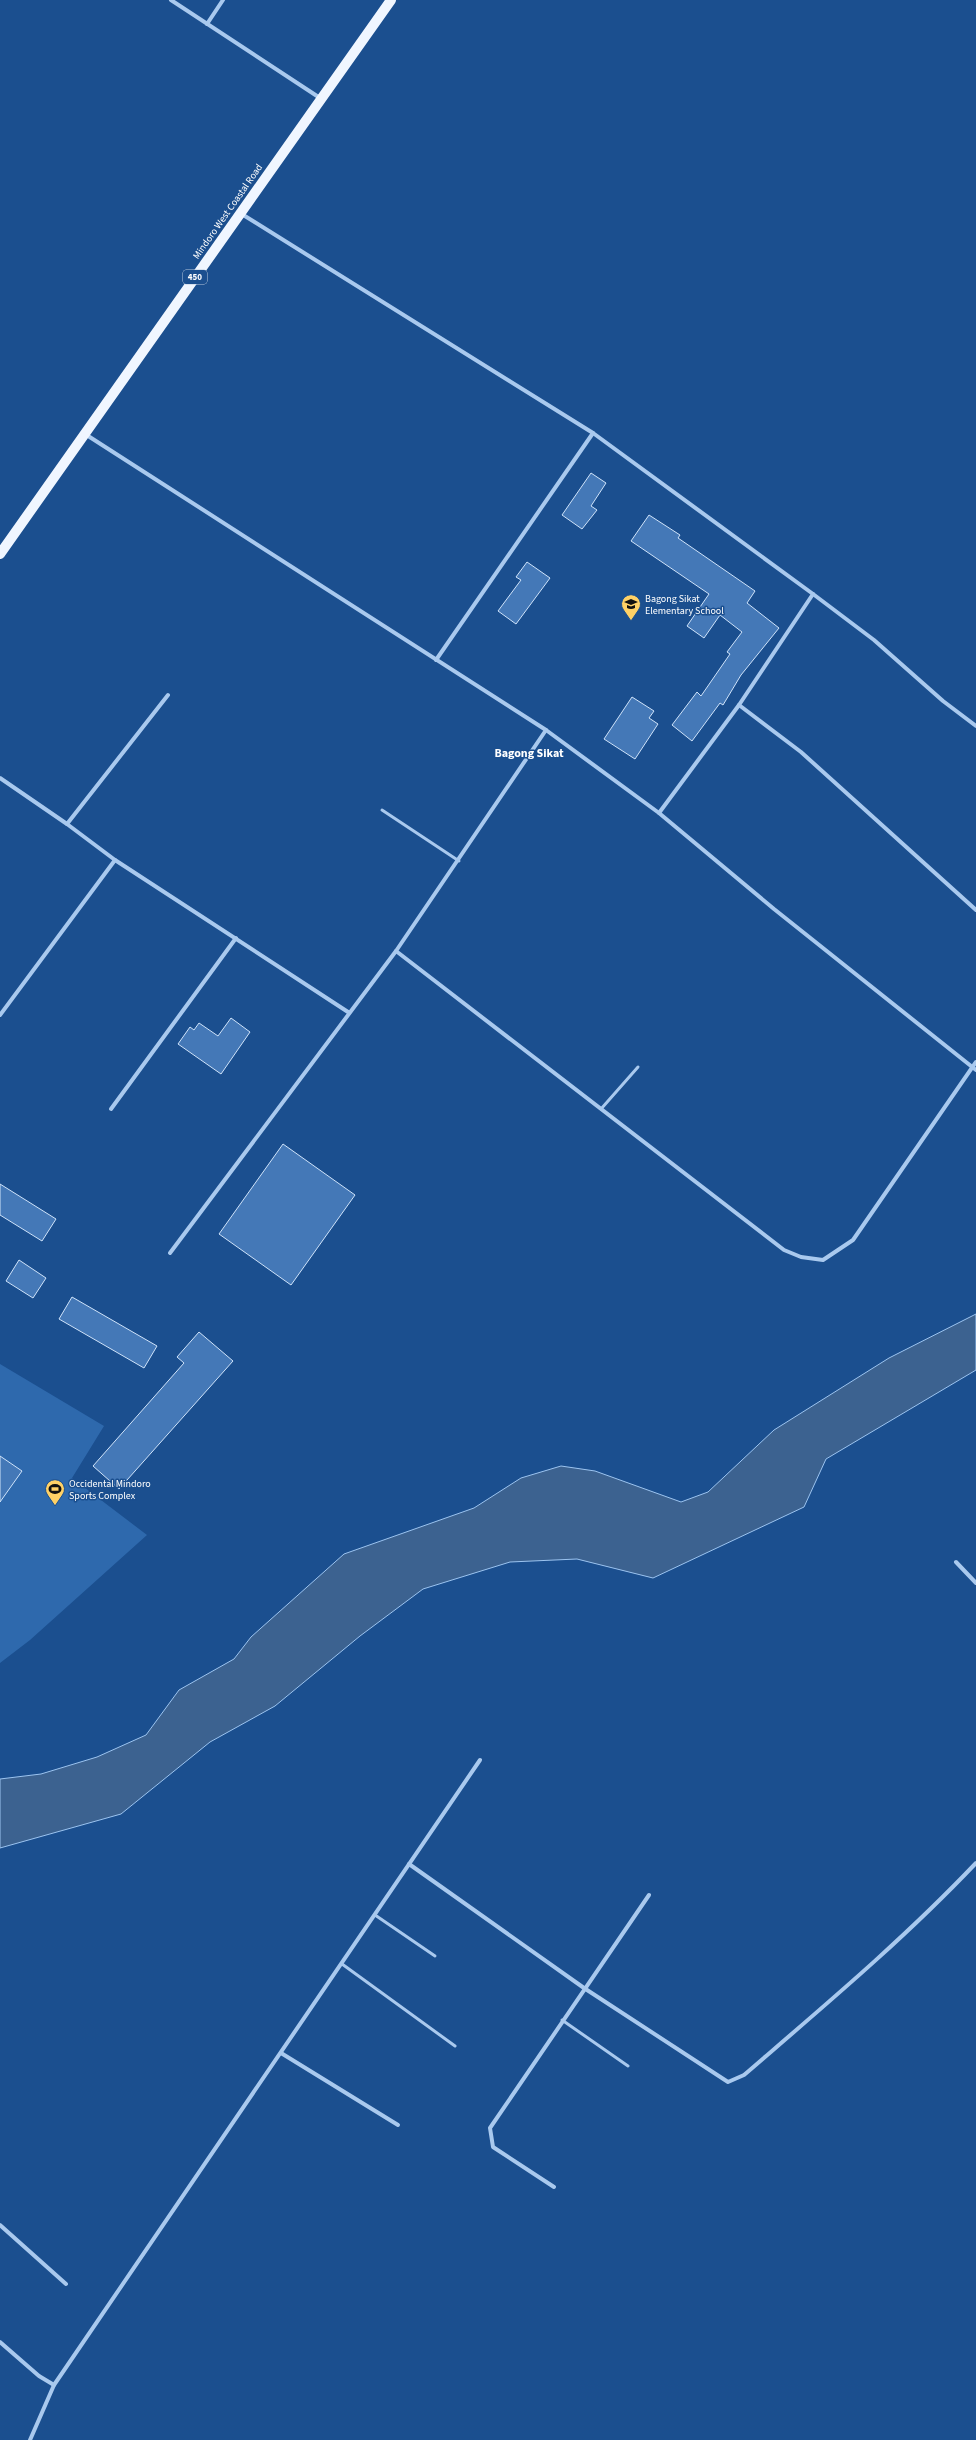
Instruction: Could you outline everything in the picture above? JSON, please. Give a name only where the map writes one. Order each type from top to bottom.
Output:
[{"type":"main road","name":"Mindoro West Coastal Road","points":[[2,548],[391,0]]},
{"type":"street","points":[[171,0],[322,99]]},
{"type":"street","points":[[207,24],[223,0]]},
{"type":"street","points":[[240,213],[593,433],[874,640],[943,701],[976,726]]},
{"type":"street","points":[[85,433],[546,730],[659,813],[774,909],[976,1070]]},
{"type":"street","points":[[436,660],[593,433]]},
{"type":"street","points":[[659,813],[739,704],[813,594]]},
{"type":"street","points":[[67,824],[168,695]]},
{"type":"street","points":[[739,704],[801,752],[976,910]]},
{"type":"street","points":[[170,1253],[348,1012],[396,951],[459,861],[546,730]]},
{"type":"street","points":[[0,778],[67,824],[115,860],[348,1012]]},
{"type":"street","points":[[0,1015],[115,860]]},
{"type":"street","points":[[111,1109],[236,938]]},
{"type":"street","points":[[396,951],[784,1250],[801,1257],[823,1260],[853,1240],[976,1062]]},
{"type":"street","points":[[956,1562],[976,1583]]},
{"type":"street","points":[[30,2440],[54,2385],[480,1760]]},
{"type":"street","points":[[409,1864],[584,1988],[728,2082],[736,2080],[929,1913],[976,1863]]},
{"type":"street","points":[[554,2187],[493,2147],[490,2128],[562,2020],[649,1895]]},
{"type":"street","points":[[281,2053],[398,2125]]},
{"type":"street","points":[[1,2228],[66,2284]]},
{"type":"street","points":[[0,2342],[39,2376],[54,2385]]},
{"type":"lane","points":[[382,810],[459,861]]},
{"type":"lane","points":[[600,1109],[638,1067]]},
{"type":"lane","points":[[375,1915],[435,1956]]},
{"type":"lane","points":[[342,1964],[455,2046]]},
{"type":"lane","points":[[562,2020],[628,2066]]},
{"type":"shaded area","points":[[976,1314],[976,1370],[826,1459],[804,1507],[653,1578],[577,1559],[510,1562],[423,1589],[360,1636],[275,1706],[210,1742],[121,1814],[0,1848],[0,1779],[41,1774],[97,1757],[146,1735],[179,1690],[234,1659],[251,1637],[344,1554],[474,1508],[521,1478],[561,1466],[595,1471],[681,1502],[708,1492],[774,1430],[889,1358]]},
{"type":"shaded area","name":"Occidental Mindoro Sports Complex","points":[[0,1364],[104,1426],[72,1478],[147,1535],[30,1640],[0,1663]]},
{"type":"building","points":[[591,473],[606,483],[591,506],[597,510],[582,529],[562,515]]},
{"type":"building","points":[[649,515],[680,535],[678,538],[755,591],[747,603],[779,628],[741,675],[723,705],[720,703],[692,741],[672,725],[697,692],[701,696],[730,654],[727,652],[742,632],[720,615],[704,638],[687,626],[709,594],[631,541]]},
{"type":"building","points":[[527,562],[550,578],[516,624],[498,611],[521,580],[516,577]]},
{"type":"building","points":[[632,697],[654,711],[649,718],[658,724],[635,759],[604,739]]},
{"type":"building","points":[[231,1018],[250,1032],[221,1074],[178,1044],[190,1027],[194,1030],[199,1023],[218,1036]]},
{"type":"building","points":[[283,1144],[355,1195],[291,1285],[219,1234]]},
{"type":"building","points":[[0,1184],[56,1219],[42,1241],[0,1215]]},
{"type":"building","points":[[19,1260],[46,1278],[33,1298],[6,1281]]},
{"type":"building","points":[[72,1297],[157,1346],[144,1368],[59,1319]]},
{"type":"building","points":[[199,1332],[233,1361],[119,1489],[93,1466],[184,1363],[177,1357]]},
{"type":"building","points":[[0,1456],[22,1471],[0,1502]]},
{"type":"place","name":"Bagong Sikat Elementary School","points":[[631,621]]},
{"type":"place","name":"Occidental Mindoro Sports Complex","points":[[55,1506]]},
{"type":"district","name":"Bagong Sikat","points":[[529,753]]}]
